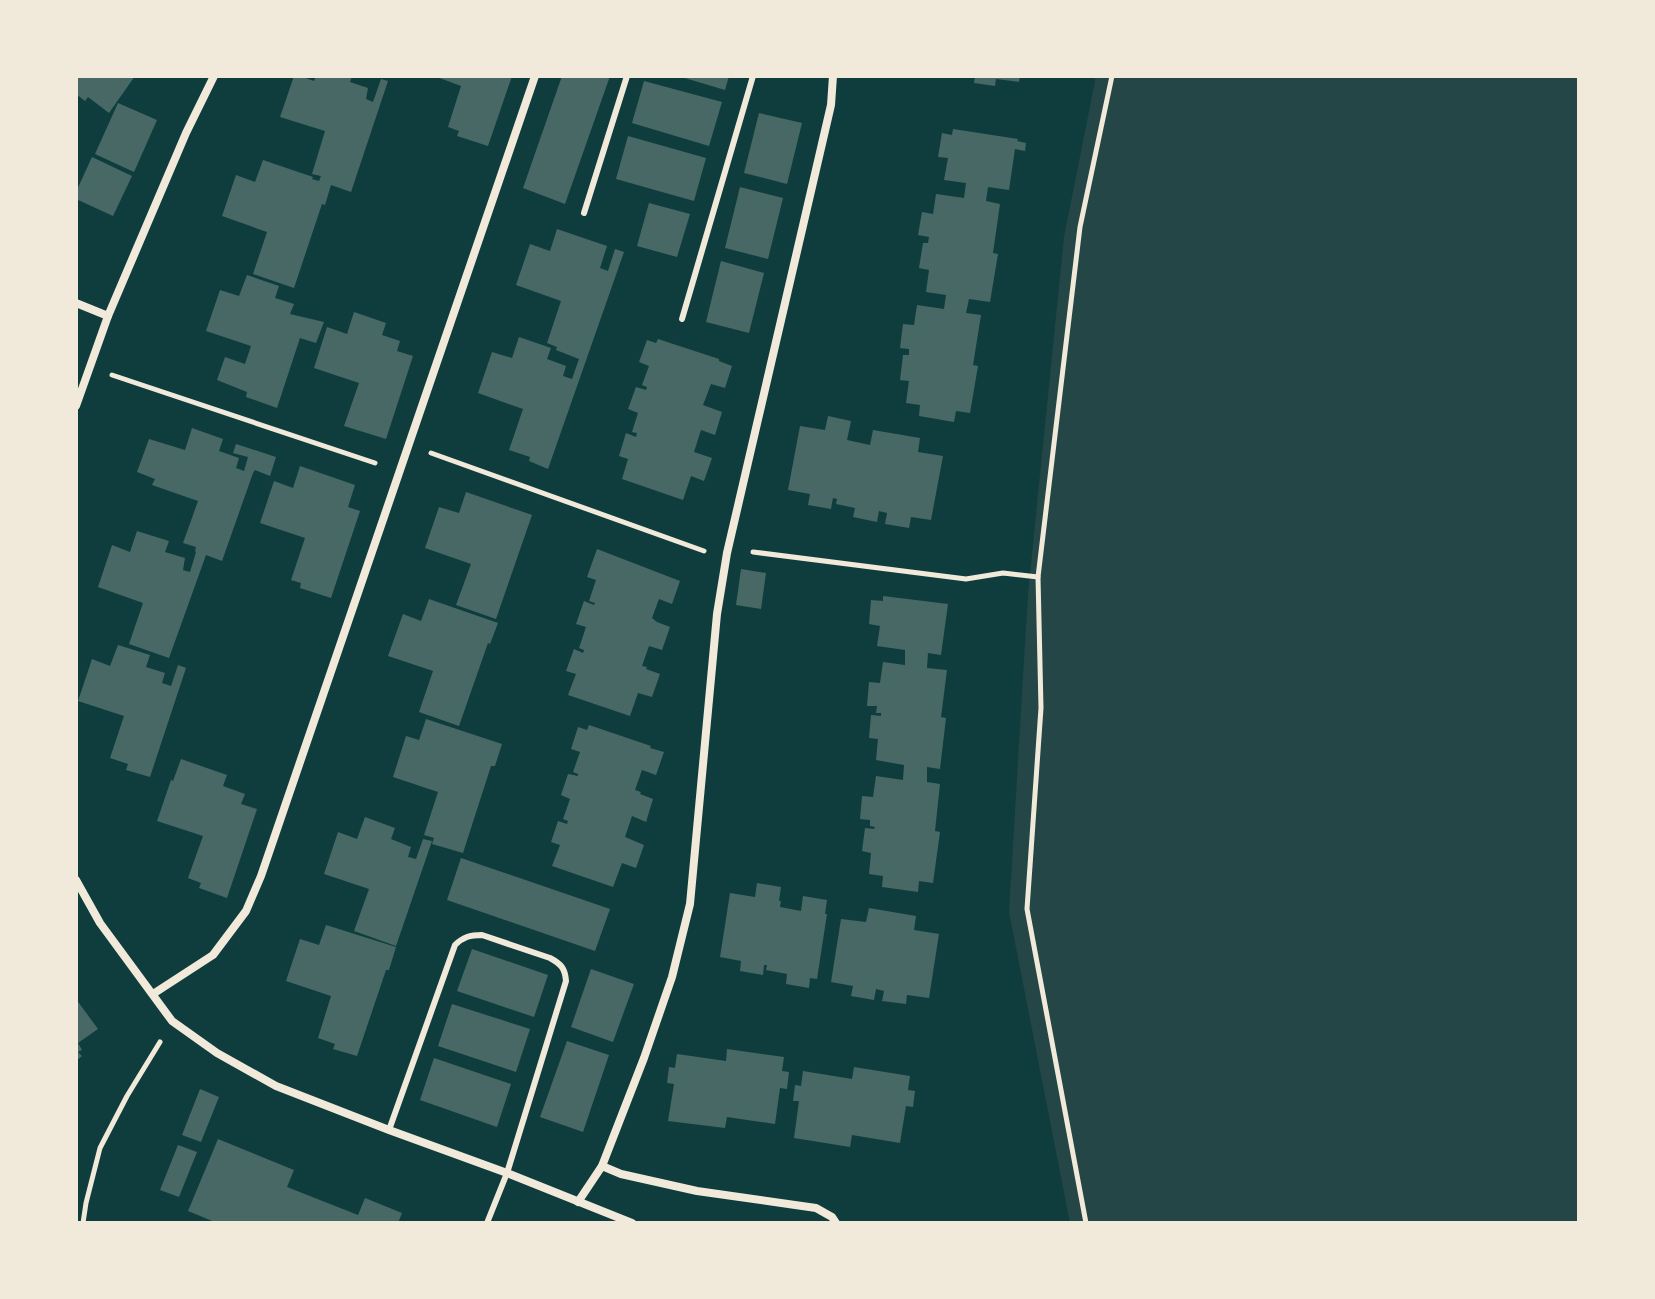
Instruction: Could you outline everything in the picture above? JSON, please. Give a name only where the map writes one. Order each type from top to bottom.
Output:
[{"type":"street","points":[[76,406],[108,316],[186,133],[214,76]]},
{"type":"street","points":[[153,994],[213,955],[246,911],[261,876],[535,76]]},
{"type":"street","points":[[578,1202],[602,1166],[644,1058],[672,977],[690,904],[715,626],[727,553],[831,105],[833,76]]},
{"type":"street","points":[[76,303],[108,316]]},
{"type":"street","points":[[76,880],[100,923],[172,1021],[217,1053],[276,1086],[632,1223]]},
{"type":"street","points":[[602,1166],[621,1174],[697,1191],[816,1208],[836,1223]]},
{"type":"lane","points":[[584,213],[627,76]]},
{"type":"lane","points":[[682,319],[753,76]]},
{"type":"lane","points":[[389,1130],[455,945],[462,938],[482,935],[560,964],[566,981],[507,1173],[487,1223]]},
{"type":"path","points":[[1086,1223],[1027,909],[1041,708],[1038,577],[1080,227],[1112,76]]},
{"type":"path","points":[[88,367],[383,465],[404,456],[427,452],[704,551],[747,551],[966,579],[1003,573],[1038,577]]},
{"type":"path","points":[[83,1223],[100,1148],[172,1021]]},
{"type":"shaded area","points":[[1096,76],[1579,76],[1579,1223],[1070,1223],[1009,912],[1028,594],[1064,237]]},
{"type":"building","points":[[76,76],[135,76],[109,113],[88,97],[85,101],[76,94]]},
{"type":"building","points":[[294,76],[314,81],[316,76],[352,76],[350,82],[368,88],[366,99],[373,102],[381,79],[388,81],[351,192],[331,185],[294,288],[253,274],[267,232],[222,216],[236,175],[255,182],[263,160],[319,181],[321,176],[312,174],[325,131],[280,117]]},
{"type":"building","points":[[434,76],[512,76],[488,146],[457,136],[459,131],[448,127],[461,86]]},
{"type":"building","points":[[562,76],[610,76],[565,204],[523,188]]},
{"type":"building","points":[[678,76],[729,76],[725,90]]},
{"type":"building","points":[[975,76],[1020,76],[1019,82],[996,79],[995,86],[974,83]]},
{"type":"building","points":[[644,81],[722,102],[709,146],[632,123]]},
{"type":"building","points":[[118,103],[157,120],[134,172],[95,154]]},
{"type":"building","points":[[759,113],[802,123],[787,184],[744,173]]},
{"type":"building","points":[[953,129],[1018,139],[1026,143],[1025,151],[1015,149],[1009,190],[988,187],[986,201],[1000,204],[993,253],[998,254],[990,302],[969,299],[966,313],[981,315],[973,365],[978,366],[970,413],[956,411],[954,422],[919,416],[920,405],[906,403],[909,381],[900,380],[903,355],[909,355],[909,349],[900,348],[903,324],[914,325],[917,305],[944,309],[946,295],[926,292],[929,270],[919,268],[923,243],[928,243],[929,237],[918,235],[922,212],[933,214],[936,194],[964,198],[966,183],[944,180],[948,158],[938,157],[942,133],[952,135]]},
{"type":"building","points":[[628,136],[706,158],[694,201],[616,179]]},
{"type":"building","points":[[92,157],[132,176],[113,216],[76,199],[76,192]]},
{"type":"building","points":[[740,187],[783,198],[768,259],[725,248]]},
{"type":"building","points":[[649,203],[690,214],[677,257],[637,246]]},
{"type":"building","points":[[557,229],[607,246],[600,268],[608,271],[615,249],[624,252],[548,469],[529,461],[530,457],[509,450],[523,409],[478,393],[492,352],[512,358],[519,337],[551,348],[547,359],[566,366],[563,376],[572,379],[579,359],[547,343],[561,301],[516,285],[530,244],[550,251]]},
{"type":"building","points":[[721,261],[764,273],[749,333],[706,322]]},
{"type":"building","points":[[247,275],[279,286],[275,298],[294,304],[290,314],[324,322],[316,343],[300,338],[277,408],[246,397],[247,392],[217,380],[225,357],[245,364],[251,346],[206,331],[220,290],[239,296]]},
{"type":"building","points":[[354,312],[386,323],[382,335],[400,341],[397,351],[413,356],[386,439],[344,426],[359,383],[314,368],[327,327],[347,334]]},
{"type":"building","points":[[658,339],[732,366],[725,388],[711,384],[703,405],[722,412],[715,435],[701,430],[694,452],[712,458],[704,481],[691,476],[683,500],[622,479],[628,459],[619,456],[626,433],[636,437],[637,433],[632,432],[638,413],[628,409],[636,387],[646,390],[647,387],[642,385],[649,366],[639,362],[647,340],[656,343]]},
{"type":"building","points":[[828,416],[851,421],[847,440],[870,445],[873,430],[920,438],[918,452],[943,456],[931,520],[911,517],[909,528],[885,524],[887,513],[879,511],[877,522],[853,517],[855,508],[836,504],[837,499],[833,498],[831,509],[808,505],[810,494],[788,490],[800,426],[825,430]]},
{"type":"building","points":[[192,428],[223,439],[219,451],[239,458],[236,468],[244,471],[248,457],[233,453],[236,444],[276,457],[270,476],[255,470],[253,473],[222,561],[206,555],[169,658],[129,644],[143,603],[98,587],[112,545],[130,552],[137,531],[169,541],[165,552],[185,558],[183,570],[190,572],[196,547],[183,543],[198,501],[152,485],[155,479],[137,472],[149,439],[185,450]]},
{"type":"building","points":[[300,466],[355,485],[348,507],[360,511],[331,598],[300,588],[301,583],[291,580],[305,538],[260,523],[274,481],[293,488]]},
{"type":"building","points":[[466,492],[532,515],[496,619],[456,605],[471,564],[425,548],[439,507],[459,513]]},
{"type":"building","points":[[597,549],[680,581],[672,604],[659,599],[652,618],[670,627],[662,650],[649,646],[642,666],[660,674],[652,697],[638,693],[630,716],[568,695],[576,674],[566,671],[574,649],[583,653],[584,650],[579,648],[586,627],[576,624],[584,601],[595,603],[589,601],[596,580],[587,577]]},
{"type":"building","points":[[741,569],[766,573],[761,609],[736,605]]},
{"type":"building","points":[[883,596],[948,604],[941,655],[928,653],[927,668],[947,670],[941,717],[946,718],[940,769],[927,767],[927,782],[940,784],[935,831],[940,832],[933,883],[919,881],[918,892],[882,887],[883,876],[869,874],[871,853],[862,851],[865,828],[875,827],[870,826],[870,820],[860,819],[862,796],[873,797],[876,776],[903,780],[904,765],[876,760],[878,739],[869,738],[871,715],[881,716],[881,713],[876,713],[877,706],[867,706],[869,682],[880,683],[883,662],[905,665],[905,650],[877,646],[880,626],[869,624],[871,600],[883,601]]},
{"type":"building","points":[[429,599],[498,623],[459,726],[419,712],[433,671],[388,656],[403,614],[421,621]]},
{"type":"building","points":[[118,645],[150,655],[146,667],[165,673],[162,683],[171,686],[178,665],[186,668],[150,777],[126,770],[128,764],[110,758],[124,716],[78,701],[92,659],[110,666]]},
{"type":"building","points":[[426,719],[502,744],[495,766],[491,766],[463,853],[432,844],[434,838],[424,835],[438,792],[393,777],[406,736],[419,740]]},
{"type":"building","points":[[589,725],[664,752],[656,775],[642,770],[635,790],[653,799],[646,822],[632,816],[625,837],[644,845],[636,868],[622,863],[613,887],[552,866],[560,845],[551,842],[558,821],[567,824],[568,821],[563,819],[570,799],[561,795],[568,774],[578,776],[573,772],[580,752],[571,749],[578,727],[587,730]]},
{"type":"building","points":[[181,759],[227,775],[223,786],[245,794],[241,804],[257,809],[227,898],[199,888],[201,883],[188,878],[203,836],[157,821]]},
{"type":"building","points":[[365,817],[395,828],[391,839],[411,847],[408,857],[416,859],[423,839],[432,841],[396,946],[354,931],[369,889],[324,874],[338,832],[357,839]]},
{"type":"building","points":[[461,858],[610,909],[595,951],[447,900]]},
{"type":"building","points":[[757,883],[781,887],[780,907],[801,911],[803,896],[827,900],[817,979],[810,978],[809,988],[786,984],[787,974],[766,970],[767,965],[764,965],[763,975],[740,971],[741,961],[720,957],[730,893],[755,897]]},
{"type":"building","points":[[869,908],[916,916],[914,930],[939,934],[929,998],[907,995],[906,1004],[882,1001],[884,991],[876,989],[874,1000],[851,996],[853,986],[831,982],[841,919],[866,922]]},
{"type":"building","points":[[326,925],[396,947],[357,1056],[333,1049],[335,1044],[318,1038],[331,996],[286,981],[300,939],[319,945]]},
{"type":"building","points":[[472,949],[548,975],[534,1017],[457,991]]},
{"type":"building","points":[[591,969],[634,984],[613,1042],[571,1027]]},
{"type":"building","points":[[76,999],[98,1029],[78,1043],[82,1050],[78,1052],[82,1056],[76,1061]]},
{"type":"building","points":[[452,1004],[530,1029],[516,1072],[438,1046]]},
{"type":"building","points":[[567,1041],[609,1055],[583,1132],[540,1117]]},
{"type":"building","points":[[727,1049],[784,1057],[782,1071],[789,1072],[787,1089],[780,1088],[775,1124],[727,1117],[725,1128],[668,1121],[674,1084],[667,1083],[669,1067],[675,1068],[677,1054],[726,1061]]},
{"type":"building","points":[[434,1058],[511,1084],[497,1127],[420,1100]]},
{"type":"building","points":[[854,1067],[910,1076],[908,1090],[915,1091],[913,1107],[906,1106],[900,1143],[852,1135],[850,1147],[794,1138],[799,1101],[793,1101],[795,1085],[801,1086],[803,1071],[852,1079]]},
{"type":"building","points":[[200,1089],[219,1097],[201,1142],[182,1135]]},
{"type":"building","points":[[218,1139],[294,1170],[287,1187],[358,1215],[365,1198],[402,1213],[398,1223],[217,1223],[188,1211]]},
{"type":"building","points":[[178,1145],[197,1152],[179,1197],[160,1190]]}]
